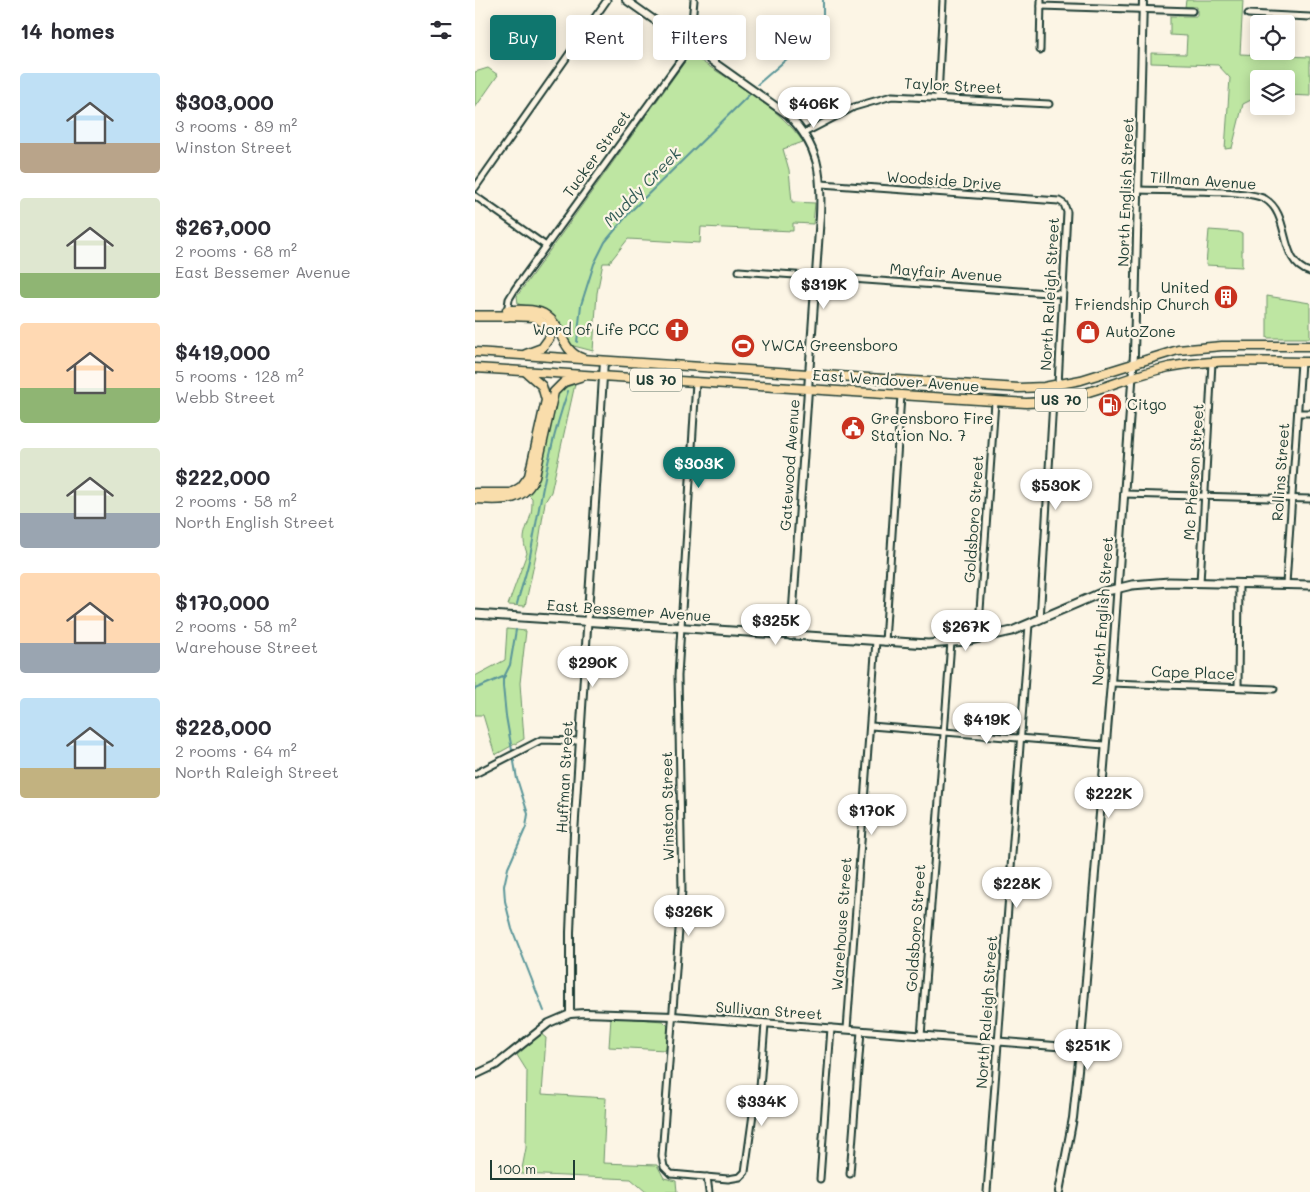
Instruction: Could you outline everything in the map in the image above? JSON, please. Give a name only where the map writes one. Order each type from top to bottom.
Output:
[{"type":"highway","points":[[475,310],[535,317],[548,326],[550,337],[546,344],[522,356]]},
{"type":"highway","points":[[475,316],[535,311],[546,315],[553,322],[569,350],[586,360]]},
{"type":"highway","name":"East Wendover Avenue","points":[[475,352],[1019,388],[1058,385],[1133,362],[1193,348],[1310,346]]},
{"type":"highway","name":"East Wendover Avenue","points":[[475,368],[995,402],[1053,401],[1080,396],[1132,378],[1169,368],[1212,362],[1310,362]]},
{"type":"highway","points":[[475,493],[506,495],[516,491],[527,480],[546,400],[542,386],[525,371]]},
{"type":"highway","points":[[475,499],[505,501],[517,497],[528,488],[535,476],[554,392],[564,382],[588,375]]},
{"type":"main road","name":"East Bessemer Avenue","points":[[475,614],[928,644],[978,638],[1029,624],[1117,588],[1155,582],[1310,585]]},
{"type":"street","points":[[475,188],[607,0]]},
{"type":"street","name":"Gatewood Avenue","points":[[626,0],[653,19]]},
{"type":"street","name":"Tucker Street","points":[[691,15],[693,0]]},
{"type":"street","points":[[938,97],[943,0]]},
{"type":"street","name":"North English Street","points":[[1059,1192],[1073,1118],[1111,683],[1133,362],[1143,0]]},
{"type":"street","points":[[1040,50],[1041,3],[1192,11]]},
{"type":"street","points":[[1247,14],[1310,17]]},
{"type":"street","name":"Tucker Street","points":[[507,313],[512,294],[680,60]]},
{"type":"street","name":"Gatewood Avenue","points":[[711,60],[781,109],[804,133],[816,157],[821,184],[791,636]]},
{"type":"street","name":"Taylor Street","points":[[804,133],[853,107],[892,96],[1049,104]]},
{"type":"street","name":"Woodside Drive","points":[[821,184],[1059,201],[1064,204]]},
{"type":"street","name":"Tillman Avenue","points":[[1139,190],[1245,194],[1266,200],[1272,204],[1278,216],[1296,265],[1310,272]]},
{"type":"street","points":[[475,196],[547,246]]},
{"type":"street","name":"North Raleigh Street","points":[[1058,385],[1061,294],[1067,212],[1064,204]]},
{"type":"street","name":"Mayfair Avenue","points":[[739,271],[1061,294]]},
{"type":"street","name":"Huffman Street","points":[[570,1014],[570,932],[579,741],[604,362]]},
{"type":"street","name":"Mc Pherson Street","points":[[1200,583],[1212,362]]},
{"type":"street","name":"Rollins Street","points":[[1286,584],[1301,362]]},
{"type":"street","name":"Winston Street","points":[[696,382],[680,627],[678,697],[682,890],[663,1163],[664,1167],[671,1174],[728,1179],[740,1177],[745,1172],[753,1114],[759,1100],[765,1024]]},
{"type":"street","points":[[885,642],[901,395]]},
{"type":"street","points":[[1040,620],[1053,401]]},
{"type":"street","name":"Goldsboro Street","points":[[978,638],[995,402]]},
{"type":"street","points":[[1298,412],[1310,413]]},
{"type":"street","points":[[1124,494],[1310,499]]},
{"type":"street","points":[[1238,687],[1239,583]]},
{"type":"street","name":"North Raleigh Street","points":[[987,1192],[1029,624]]},
{"type":"street","name":"Warehouse Street","points":[[847,1029],[876,641]]},
{"type":"street","name":"Goldsboro Street","points":[[921,1036],[951,642]]},
{"type":"street","name":"Cape Place","points":[[1111,683],[1274,689]]},
{"type":"street","points":[[871,726],[1105,744]]},
{"type":"street","points":[[475,774],[541,740],[579,741]]},
{"type":"street","name":"Sullivan Street","points":[[475,1075],[496,1065],[549,1023],[570,1014],[601,1012],[1080,1048]]},
{"type":"street","points":[[820,1179],[831,1028]]},
{"type":"street","points":[[850,1174],[861,1031]]},
{"type":"street","points":[[707,1177],[709,1192]]},
{"type":"green space","points":[[1186,0],[1243,0],[1240,54],[1250,54],[1250,60],[1295,60],[1295,56],[1310,57],[1310,96],[1295,95],[1295,70],[1250,70],[1250,100],[1243,104],[1232,148],[1225,149],[1230,78],[1218,65],[1151,63],[1151,53],[1186,54],[1187,36],[1170,35],[1170,16],[1197,16],[1197,7],[1185,7]]},
{"type":"green space","points":[[686,60],[699,60],[753,94],[781,117],[803,142],[783,149],[789,170],[792,202],[815,203],[813,224],[793,223],[793,231],[701,227],[700,243],[628,239],[609,263],[603,263],[597,293],[593,351],[570,345],[554,316],[545,309],[518,304],[517,296]]},
{"type":"green space","points":[[488,68],[498,75],[475,108],[475,72]]},
{"type":"green space","points":[[1209,230],[1238,232],[1242,234],[1242,267],[1206,265]]},
{"type":"green space","points":[[1267,296],[1310,303],[1310,338],[1267,338]]},
{"type":"green space","points":[[575,384],[551,492],[545,502],[525,606],[508,605],[527,553],[524,537],[531,514],[532,502],[532,498],[528,494],[537,483],[555,397],[564,388]]},
{"type":"green space","points":[[507,629],[526,631],[520,683],[524,739],[495,755],[483,715],[475,715],[475,676],[505,660]]},
{"type":"green space","points":[[611,1017],[663,1021],[668,1026],[666,1050],[609,1047]]},
{"type":"green space","points":[[541,1034],[546,1038],[542,1094],[606,1098],[603,1163],[657,1165],[664,1178],[676,1181],[677,1192],[646,1192],[631,1179],[521,1174],[526,1148],[527,1071],[517,1055]]},
{"type":"waterway","name":"Muddy Creek","points":[[758,84],[819,31],[823,16],[823,0]]},
{"type":"waterway","name":"Muddy Creek","points":[[577,342],[581,305],[594,264],[605,242],[630,212],[749,95]]},
{"type":"waterway","name":"Muddy Creek","points":[[517,604],[529,562],[551,452],[568,391]]},
{"type":"waterway","points":[[516,630],[510,665],[503,679],[503,686],[517,779],[528,814],[526,827],[508,868],[504,886],[505,901],[512,929],[544,1011]]},
{"type":"waterway","name":"Muddy Creek","points":[[475,689],[505,676]]},
{"type":"place","name":"United Friendship Church","points":[[1226,297]]},
{"type":"place","name":"Word of Life PCC","points":[[677,330]]},
{"type":"place","name":"AutoZone","points":[[1088,332]]},
{"type":"place","name":"YWCA Greensboro","points":[[743,346]]},
{"type":"place","name":"Citgo","points":[[1110,405]]},
{"type":"place","name":"Greensboro Fire Station No. 7","points":[[853,428]]}]
